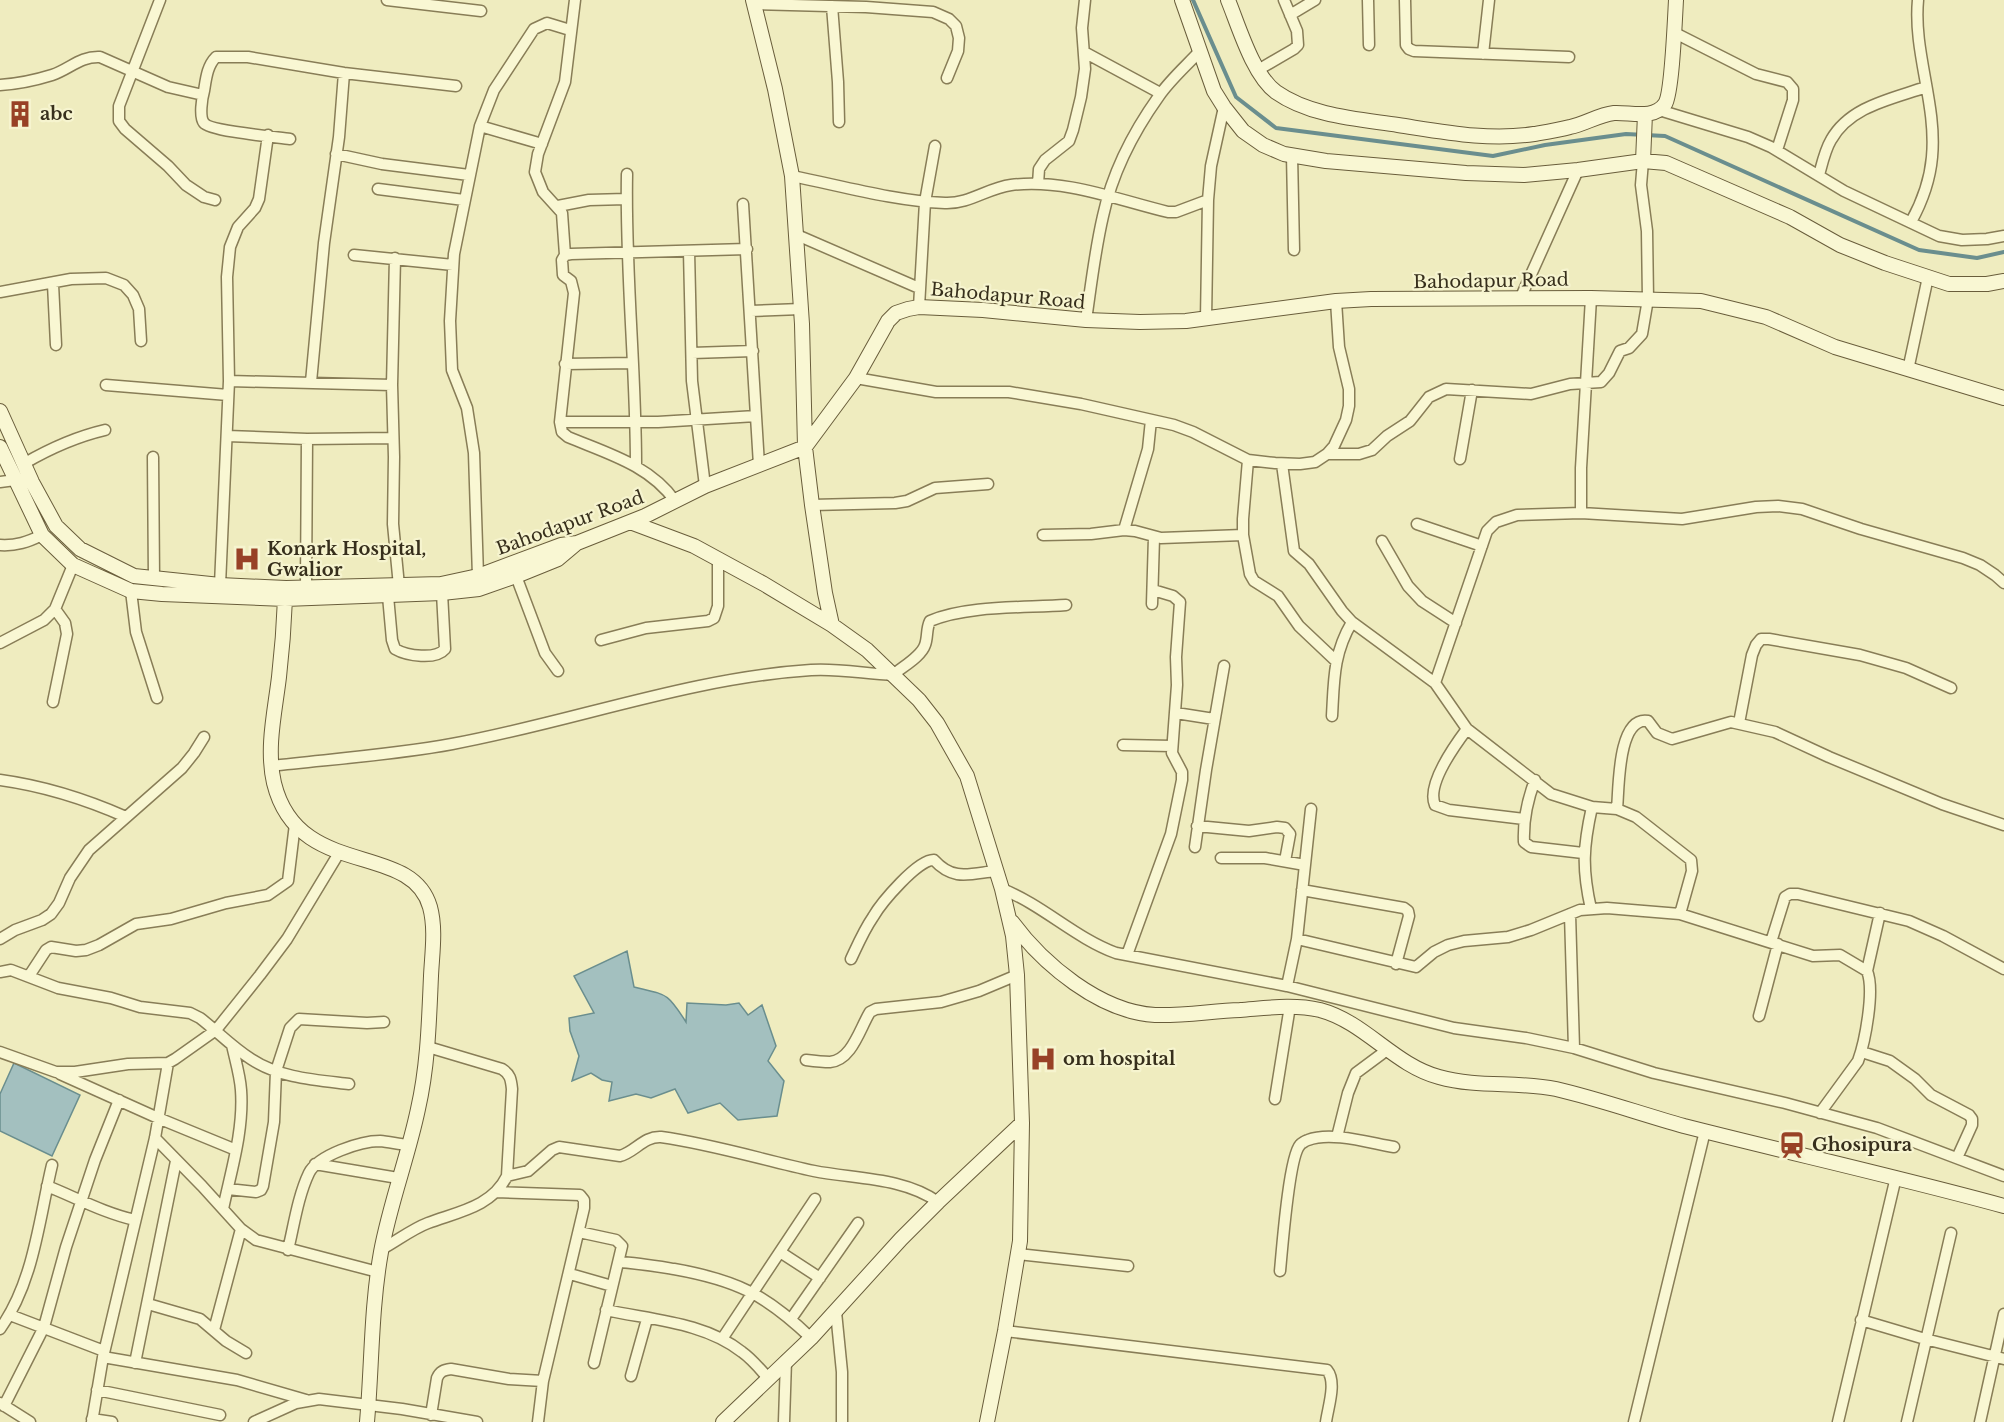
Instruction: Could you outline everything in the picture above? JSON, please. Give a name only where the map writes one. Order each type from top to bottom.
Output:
[{"type":"street","points":[[160,0],[119,106],[119,121],[186,185],[204,197],[215,200]]},
{"type":"street","points":[[387,0],[425,2],[481,11]]},
{"type":"street","points":[[575,0],[565,82],[538,154],[536,172],[543,192],[562,213],[565,255],[561,268],[563,275],[571,281],[574,293],[560,422],[562,432],[568,437],[636,465],[662,484],[675,501]]},
{"type":"street","points":[[1038,184],[1039,169],[1045,160],[1069,141],[1073,130],[1081,97],[1084,69],[1082,28],[1085,0]]},
{"type":"street","points":[[1182,0],[1214,91],[1224,107],[1243,131],[1263,145],[1292,155],[1326,160],[1524,175],[1578,170],[1643,156],[1676,167],[1790,217],[1840,245],[1885,263],[1949,284],[1986,284],[2004,281]]},
{"type":"street","points":[[1228,0],[1258,70],[1275,91],[1314,109],[1347,118],[1476,136],[1504,137],[1571,127],[1614,113],[1649,116],[1748,137],[1777,150],[1844,191],[1940,236],[1962,240],[2004,236]]},
{"type":"street","points":[[1258,70],[1298,45],[1299,40],[1284,0]]},
{"type":"street","points":[[1368,0],[1369,45]]},
{"type":"street","points":[[1405,0],[1406,45],[1414,51],[1569,57]]},
{"type":"street","points":[[1483,54],[1489,0]]},
{"type":"street","points":[[1327,454],[1359,454],[1372,450],[1387,436],[1410,421],[1430,397],[1446,389],[1531,394],[1586,382],[1601,382],[1609,373],[1620,351],[1629,348],[1642,334],[1648,299],[1647,231],[1641,186],[1643,156],[1649,116],[1668,98],[1676,0]]},
{"type":"street","points":[[1911,222],[1923,198],[1932,156],[1931,116],[1921,45],[1918,0]]},
{"type":"street","points":[[1290,15],[1313,1]]},
{"type":"street","points":[[832,625],[812,506],[806,447],[801,309],[792,176],[782,117],[754,2],[933,12],[949,19],[956,26],[959,38],[958,51],[947,78]]},
{"type":"street","points":[[832,6],[839,122]]},
{"type":"street","points":[[478,576],[473,442],[467,408],[452,370],[450,321],[453,265],[480,126],[494,90],[534,29],[547,23],[570,30]]},
{"type":"street","points":[[1675,33],[1756,74],[1787,82],[1793,89],[1793,100],[1777,150]]},
{"type":"street","points":[[1084,52],[1160,93]]},
{"type":"street","points":[[1086,320],[1096,250],[1108,197],[1139,126],[1160,93],[1200,52]]},
{"type":"street","points":[[0,97],[1,85],[52,75],[83,58],[91,57],[100,57],[131,73],[168,87],[203,96]]},
{"type":"street","points":[[290,138],[210,127],[204,124],[203,96],[208,70],[216,57],[273,60],[344,73],[456,86]]},
{"type":"street","points":[[311,382],[324,243],[341,119],[344,73]]},
{"type":"street","points":[[1819,175],[1830,141],[1852,116],[1872,105],[1926,87]]},
{"type":"street","points":[[1206,319],[1208,200],[1211,166],[1224,107]]},
{"type":"street","points":[[480,126],[542,144]]},
{"type":"street","points":[[220,585],[229,381],[227,277],[230,247],[238,227],[255,208],[259,199],[268,135]]},
{"type":"street","points":[[919,307],[925,202],[935,146]]},
{"type":"street","points":[[336,154],[382,164],[470,176]]},
{"type":"street","points":[[1292,155],[1294,250]]},
{"type":"street","points":[[1520,299],[1578,170]]},
{"type":"street","points":[[627,174],[636,465]]},
{"type":"street","points":[[792,176],[925,202],[962,202],[1010,185],[1038,184],[1108,197],[1168,212],[1176,212],[1208,200]]},
{"type":"street","points":[[378,189],[464,200]]},
{"type":"street","points":[[558,206],[589,200],[626,199]]},
{"type":"street","points":[[743,204],[759,465]]},
{"type":"street","points":[[797,235],[919,288]]},
{"type":"street","points":[[565,255],[747,249]]},
{"type":"street","points":[[689,251],[696,420],[705,486]]},
{"type":"street","points":[[354,255],[453,265]]},
{"type":"street","points":[[395,258],[392,385],[393,524],[399,586]]},
{"type":"street","points":[[1908,370],[1928,277]]},
{"type":"street","points":[[0,292],[71,279],[106,278],[124,285],[133,295],[139,309],[141,341]]},
{"type":"street","points":[[53,284],[56,345]]},
{"type":"street","points":[[1581,513],[1581,468],[1591,298]]},
{"type":"street","name":"Bahodapur Road","points":[[0,411],[32,482],[56,526],[80,549],[134,576],[220,585],[306,588],[441,584],[478,576],[561,545],[577,543],[630,522],[705,486],[806,447],[856,378],[888,321],[896,313],[919,307],[1086,320],[1151,322],[1206,319],[1371,299],[1591,298],[1701,301],[1766,317],[1836,347],[2004,398]]},
{"type":"street","points":[[856,378],[936,392],[1009,392],[1100,408],[1174,425],[1248,460],[1282,464],[1315,462],[1327,454],[1341,431],[1350,406],[1349,388],[1339,347],[1336,302]]},
{"type":"street","points":[[751,311],[801,309]]},
{"type":"street","points":[[692,353],[753,351]]},
{"type":"street","points":[[565,364],[633,363]]},
{"type":"street","points":[[229,381],[392,385]]},
{"type":"street","points":[[106,385],[228,395]]},
{"type":"street","points":[[1460,459],[1472,390]]},
{"type":"street","points":[[560,422],[636,422],[756,416]]},
{"type":"street","points":[[1124,530],[1148,448],[1151,420]]},
{"type":"street","points":[[25,464],[79,436],[105,430]]},
{"type":"street","points":[[227,436],[308,439],[393,438]]},
{"type":"street","points":[[306,588],[308,439]]},
{"type":"street","points":[[0,447],[42,535],[73,565],[131,591],[285,599],[442,593],[479,589],[516,576],[558,559],[577,543]]},
{"type":"street","points":[[153,457],[154,579]]},
{"type":"street","points":[[1248,460],[1243,535],[1250,574],[1254,581],[1278,596],[1299,626],[1336,661]]},
{"type":"street","points":[[1282,464],[1294,551],[1309,564],[1342,611],[1352,622],[1435,683],[1467,729],[1551,794],[1592,807],[1617,809],[1636,817],[1690,860],[1693,864],[1692,871],[1680,914]]},
{"type":"street","points":[[0,482],[15,480]]},
{"type":"street","points":[[812,506],[895,503],[907,501],[935,488],[988,484]]},
{"type":"street","points":[[1435,683],[1487,531],[1496,522],[1517,515],[1581,513],[1682,519],[1756,507],[1778,506],[1802,509],[1861,529],[1963,558],[1980,565],[2004,583]]},
{"type":"street","points":[[630,522],[694,546],[764,584],[832,625],[867,650],[919,700],[937,723],[967,776],[1002,889],[1013,936],[1017,975],[1022,1123],[1018,1254],[987,1422]]},
{"type":"street","points":[[1418,524],[1482,546]]},
{"type":"street","points":[[1043,535],[1091,534],[1124,530],[1154,537],[1243,535]]},
{"type":"street","points":[[0,545],[25,543],[42,535]]},
{"type":"street","points":[[1152,604],[1154,537]]},
{"type":"street","points":[[1382,541],[1415,594],[1433,609],[1456,623]]},
{"type":"street","points":[[601,640],[645,628],[708,621],[714,618],[718,606],[718,559]]},
{"type":"street","points":[[0,643],[44,620],[55,609],[73,565]]},
{"type":"street","points":[[516,576],[545,653],[558,671]]},
{"type":"street","points":[[1127,955],[1175,821],[1182,772],[1174,759],[1173,746],[1180,602],[1173,596],[1153,590]]},
{"type":"street","points":[[131,591],[136,632],[157,698]]},
{"type":"street","points":[[388,596],[395,649],[407,655],[435,655],[445,649],[442,593]]},
{"type":"street","points":[[285,599],[279,679],[272,718],[272,766],[274,784],[280,800],[295,824],[308,837],[339,853],[394,869],[411,878],[425,892],[431,910],[433,932],[428,1047],[419,1106],[398,1178],[378,1272],[367,1422]]},
{"type":"street","points":[[272,766],[398,753],[453,744],[661,694],[744,678],[812,669],[893,675],[923,650],[930,621],[937,618],[978,611],[1066,605]]},
{"type":"street","points":[[53,702],[67,634],[65,623],[55,609]]},
{"type":"street","points":[[1332,716],[1336,661],[1343,638],[1352,622]]},
{"type":"street","points":[[1739,723],[1752,655],[1761,639],[1860,655],[1906,668],[1951,688]]},
{"type":"street","points":[[1195,847],[1224,666]]},
{"type":"street","points":[[1176,713],[1214,719]]},
{"type":"street","points":[[1617,809],[1624,743],[1629,732],[1638,723],[1648,721],[1657,733],[1672,739],[1723,723],[1739,723],[1775,732],[1942,804],[2004,825]]},
{"type":"street","points":[[1467,729],[1442,767],[1432,800],[1435,805],[1449,810],[1524,819]]},
{"type":"street","points":[[0,939],[51,914],[59,903],[70,878],[89,850],[182,768],[204,737]]},
{"type":"street","points":[[1124,745],[1173,746]]},
{"type":"street","points":[[0,780],[53,790],[92,802],[126,817]]},
{"type":"street","points":[[1535,780],[1524,819],[1524,842],[1527,845],[1584,853]]},
{"type":"street","points":[[1591,909],[1584,873],[1584,853],[1592,807]]},
{"type":"street","points":[[1287,986],[1297,939],[1311,809]]},
{"type":"street","points":[[29,976],[45,950],[51,947],[76,951],[86,950],[136,924],[171,919],[226,903],[268,895],[281,888],[288,881],[291,871],[295,824]]},
{"type":"street","points":[[1197,826],[1249,831],[1277,826],[1285,828],[1290,834],[1286,861]]},
{"type":"street","points":[[56,1072],[75,1072],[128,1064],[168,1063],[216,1030],[287,939],[339,853]]},
{"type":"street","points":[[1221,858],[1265,858],[1305,865]]},
{"type":"street","points":[[851,959],[874,914],[912,872],[926,861],[934,860],[940,868],[954,874],[995,871]]},
{"type":"street","points":[[1002,889],[1033,903],[1102,948],[1127,955],[1287,986],[1454,1028],[1526,1038],[1574,1048],[1654,1073],[1877,1128],[2004,1176]]},
{"type":"street","points":[[1302,890],[1404,908],[1408,911],[1409,916],[1396,964]]},
{"type":"street","points":[[1759,1016],[1785,897],[1790,894],[1909,921],[2004,969]]},
{"type":"street","points":[[1297,939],[1416,967],[1434,952],[1448,945],[1464,941],[1508,937],[1570,914],[1591,909],[1680,914],[1813,956],[1840,955],[1867,971]]},
{"type":"street","points":[[1821,1113],[1851,1072],[1862,1052],[1869,992],[1867,971],[1881,913]]},
{"type":"street","points":[[1570,914],[1574,1048]]},
{"type":"street","points":[[1008,918],[1036,952],[1051,966],[1084,989],[1120,1008],[1156,1015],[1290,1006],[1321,1010],[1339,1017],[1370,1036],[1410,1066],[1440,1077],[1482,1084],[1532,1086],[1557,1090],[1705,1131],[1896,1177],[2004,1206]]},
{"type":"street","points":[[0,972],[11,970],[49,986],[124,1001],[140,1007],[190,1013],[216,1030],[249,1058],[276,1071],[320,1082],[349,1084]]},
{"type":"street","points":[[806,1060],[831,1062],[841,1058],[849,1050],[870,1012],[876,1009],[941,1002],[979,991],[1017,975]]},
{"type":"street","points":[[1275,1099],[1290,1006]]},
{"type":"street","points":[[228,1189],[256,1192],[263,1186],[274,1122],[276,1071],[290,1028],[299,1019],[384,1022]]},
{"type":"street","points":[[223,1209],[236,1150],[242,1105],[232,1044]]},
{"type":"street","points":[[382,1249],[427,1223],[459,1214],[480,1204],[496,1192],[507,1176],[512,1089],[508,1072],[502,1068],[428,1047]]},
{"type":"street","points":[[1336,1137],[1356,1073],[1387,1050]]},
{"type":"street","points":[[0,1052],[56,1072],[236,1150]]},
{"type":"street","points":[[1862,1052],[1890,1061],[1915,1079],[1931,1095],[1972,1119],[1972,1125],[1957,1158]]},
{"type":"street","points":[[112,1422],[92,1420],[103,1354],[155,1138],[168,1063]]},
{"type":"street","points":[[30,1422],[2,1405],[44,1327],[60,1266],[119,1100]]},
{"type":"street","points":[[723,1422],[811,1338],[938,1202],[1022,1123]]},
{"type":"street","points":[[1634,1422],[1705,1131]]},
{"type":"street","points":[[507,1176],[528,1171],[552,1150],[559,1147],[620,1156],[647,1140],[661,1137],[812,1170],[900,1186],[920,1192],[938,1202]]},
{"type":"street","points":[[1280,1271],[1291,1174],[1299,1145],[1307,1140],[1320,1137],[1336,1137],[1394,1147]]},
{"type":"street","points":[[155,1138],[241,1229],[256,1240],[378,1272]]},
{"type":"street","points":[[288,1250],[305,1183],[315,1164],[336,1152],[369,1142],[408,1145]]},
{"type":"street","points":[[135,1362],[176,1161]]},
{"type":"street","points":[[315,1164],[398,1178]]},
{"type":"street","points":[[0,1329],[10,1315],[31,1262],[52,1165]]},
{"type":"street","points":[[1838,1422],[1896,1177]]},
{"type":"street","points":[[47,1186],[105,1212],[135,1220]]},
{"type":"street","points":[[496,1192],[580,1195],[584,1200],[570,1274],[543,1381],[538,1422]]},
{"type":"street","points":[[722,1339],[814,1199]]},
{"type":"street","points":[[791,1319],[858,1223]]},
{"type":"street","points":[[214,1330],[241,1229]]},
{"type":"street","points":[[579,1232],[616,1240],[622,1246],[594,1363]]},
{"type":"street","points":[[1907,1422],[1951,1233]]},
{"type":"street","points":[[780,1252],[820,1278]]},
{"type":"street","points":[[1018,1254],[1128,1266]]},
{"type":"street","points":[[619,1262],[712,1276],[736,1284],[769,1302],[811,1338]]},
{"type":"street","points":[[570,1274],[612,1286]]},
{"type":"street","points":[[147,1304],[200,1319],[226,1341],[246,1353]]},
{"type":"street","points":[[606,1310],[699,1329],[722,1339],[741,1351],[768,1378]]},
{"type":"street","points":[[836,1312],[842,1372],[842,1422]]},
{"type":"street","points":[[1980,1422],[1999,1357],[2004,1314]]},
{"type":"street","points":[[10,1315],[44,1327],[103,1354],[237,1380],[307,1400]]},
{"type":"street","points":[[631,1376],[647,1319]]},
{"type":"street","points":[[1862,1320],[1925,1339],[1999,1357]]},
{"type":"street","points":[[1005,1331],[1327,1370],[1332,1383],[1326,1422]]},
{"type":"street","points":[[784,1422],[786,1360]]},
{"type":"street","points":[[431,1415],[437,1378],[440,1372],[445,1370],[460,1370],[509,1379],[543,1381]]},
{"type":"street","points":[[97,1390],[219,1415]]},
{"type":"street","points":[[254,1422],[307,1400],[318,1399],[368,1404],[477,1422]]},
{"type":"water","points":[[627,951],[634,987],[665,996],[686,1022],[687,1003],[726,1005],[739,1003],[748,1015],[762,1005],[776,1046],[768,1061],[784,1081],[777,1116],[738,1120],[720,1103],[688,1113],[675,1089],[651,1098],[636,1094],[609,1101],[612,1082],[602,1080],[591,1073],[572,1081],[579,1056],[570,1031],[569,1018],[594,1013],[574,976]]},
{"type":"water","points":[[14,1063],[80,1095],[52,1156],[0,1131],[0,1094]]},
{"type":"waterway","points":[[1193,0],[1236,97],[1276,128],[1493,156],[1545,145],[1626,134],[1665,136],[1919,250],[1977,258],[2004,252]]},
{"type":"place","name":"abc","points":[[20,114]]},
{"type":"place","name":"Konark Hospital, Gwalior","points":[[247,559]]},
{"type":"place","name":"om hospital","points":[[1043,1059]]},
{"type":"place","name":"Ghosipura","points":[[1792,1145]]}]
